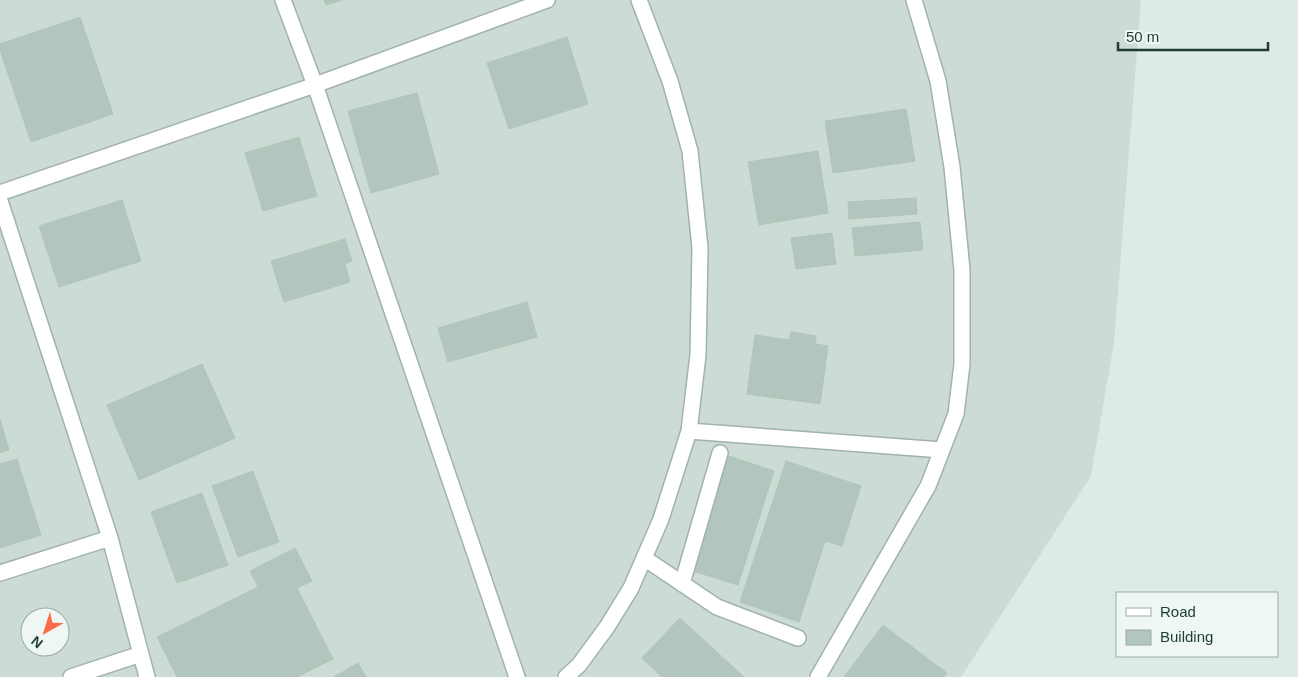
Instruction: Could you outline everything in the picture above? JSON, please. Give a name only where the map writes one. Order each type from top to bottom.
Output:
[{"type":"street","points":[[284,0],[315,85],[517,677]]},
{"type":"street","points":[[0,193],[315,85],[546,0]]},
{"type":"street","points":[[566,677],[579,665],[607,627],[631,588],[661,519],[689,431],[698,354],[700,248],[690,150],[670,81],[639,0]]},
{"type":"street","points":[[818,677],[928,486],[956,414],[962,364],[962,270],[952,167],[938,81],[914,0]]},
{"type":"street","points":[[0,201],[110,538],[147,677]]},
{"type":"street","points":[[689,431],[942,450]]},
{"type":"street","points":[[682,584],[720,453]]},
{"type":"street","points":[[0,573],[110,538]]},
{"type":"street","points":[[644,558],[717,607],[798,638]]},
{"type":"street","points":[[71,677],[141,654]]},
{"type":"shaded area","points":[[0,0],[1141,0],[1114,342],[1091,476],[961,677],[0,677]]},
{"type":"building","points":[[324,0],[342,0],[326,5]]},
{"type":"building","points":[[80,17],[113,114],[31,142],[0,50],[0,44]]},
{"type":"building","points":[[567,37],[588,104],[509,129],[487,63]]},
{"type":"building","points":[[417,93],[439,174],[371,193],[348,111]]},
{"type":"building","points":[[906,109],[915,161],[833,173],[825,121]]},
{"type":"building","points":[[299,137],[317,196],[263,211],[245,153]]},
{"type":"building","points":[[818,151],[828,213],[759,225],[748,162]]},
{"type":"building","points":[[916,198],[917,214],[849,219],[848,202]]},
{"type":"building","points":[[122,200],[141,261],[59,287],[39,226]]},
{"type":"building","points":[[920,222],[923,250],[855,256],[852,228]]},
{"type":"building","points":[[832,233],[836,264],[796,269],[791,238]]},
{"type":"building","points":[[345,239],[352,261],[345,264],[350,282],[284,302],[271,261]]},
{"type":"building","points":[[527,302],[537,337],[448,362],[438,328]]},
{"type":"building","points":[[791,332],[816,336],[815,344],[828,346],[820,404],[747,394],[755,335],[789,340]]},
{"type":"building","points":[[202,364],[235,438],[139,480],[107,405]]},
{"type":"building","points":[[0,419],[9,450],[0,453]]},
{"type":"building","points":[[729,456],[774,471],[738,585],[693,571]]},
{"type":"building","points":[[17,459],[41,535],[0,548],[0,464]]},
{"type":"building","points":[[786,461],[861,486],[842,546],[825,541],[799,622],[740,602]]},
{"type":"building","points":[[253,471],[279,542],[238,557],[212,486]]},
{"type":"building","points":[[202,493],[228,565],[177,583],[151,512]]},
{"type":"building","points":[[295,548],[312,581],[297,588],[333,659],[297,677],[177,677],[157,637],[258,587],[250,571]]},
{"type":"building","points":[[680,618],[744,677],[662,677],[642,658]]},
{"type":"building","points":[[883,625],[947,673],[944,677],[844,677]]},
{"type":"building","points":[[358,663],[366,677],[334,677]]}]
